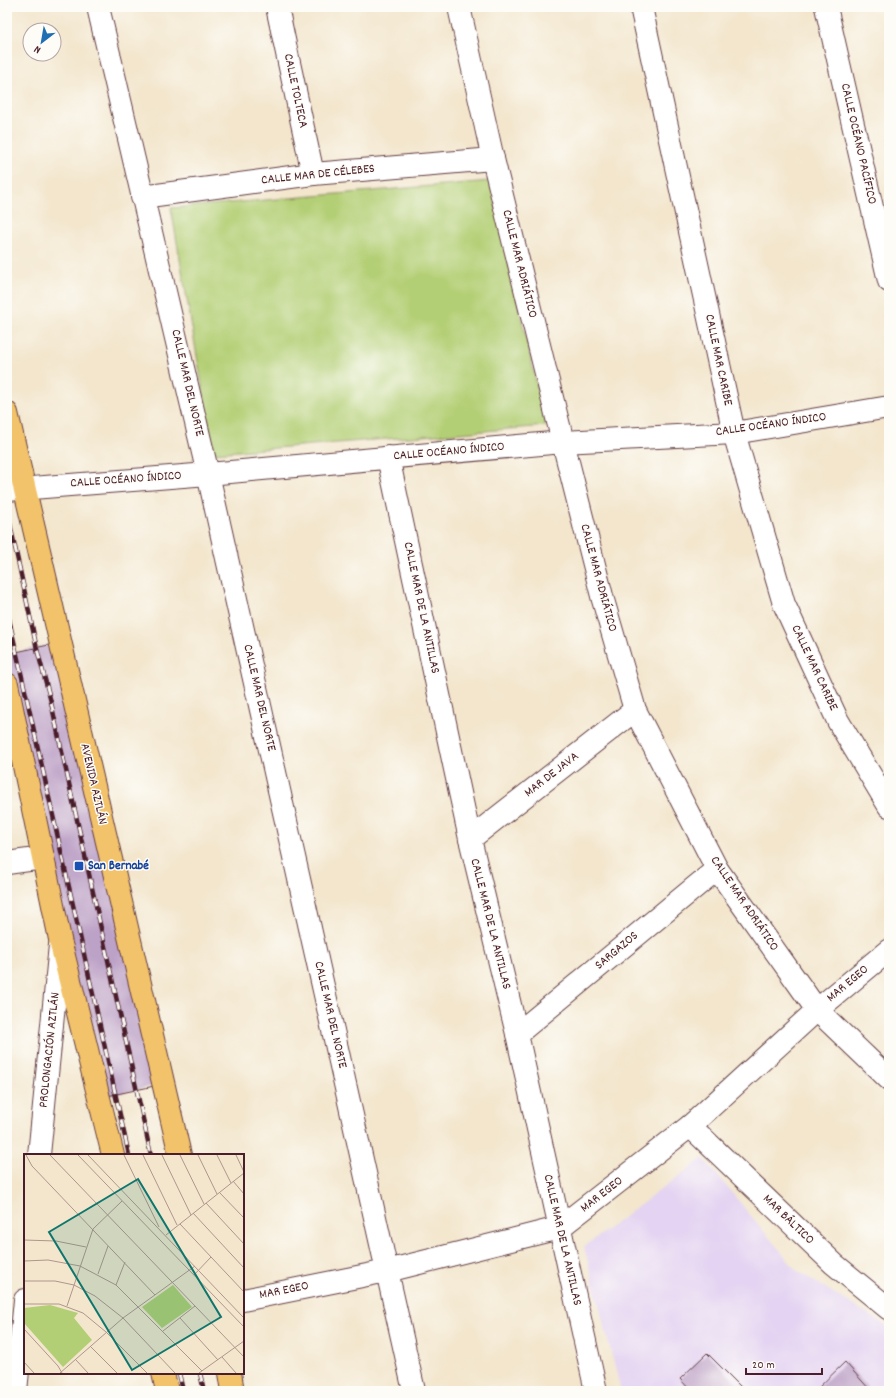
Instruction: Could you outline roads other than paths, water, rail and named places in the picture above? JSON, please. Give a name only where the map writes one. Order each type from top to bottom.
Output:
[{"type":"main road","name":"AVENIDA AZTLÁN","points":[[8,423],[16,489],[180,1154]]},
{"type":"main road","points":[[7,684],[60,944],[113,1154]]},
{"type":"main road","points":[[163,1374],[167,1391]]},
{"type":"main road","points":[[230,1374],[234,1391]]},
{"type":"street","name":"CALLE MAR DEL NORTE","points":[[98,7],[208,474],[414,1391]]},
{"type":"street","name":"CALLE TOLTECA","points":[[277,7],[313,174]]},
{"type":"street","name":"CALLE MAR ADRIÁTICO","points":[[459,7],[494,159],[563,442],[603,600],[635,710],[717,869],[817,1010],[889,1079]]},
{"type":"street","name":"CALLE MAR CARIBE","points":[[641,7],[734,433],[784,604],[838,721],[889,806]]},
{"type":"street","name":"CALLE OCÉANO PACÍFICO","points":[[826,7],[889,281]]},
{"type":"street","name":"CALLE MAR DE CÉLEBES","points":[[142,197],[313,174],[494,159]]},
{"type":"street","name":"CALLE OCÉANO ÍNDICO","points":[[16,489],[208,474],[563,442],[734,433],[889,407]]},
{"type":"street","name":"CALLE MAR DE LA ANTILLAS","points":[[388,457],[470,839],[517,1034],[596,1391]]},
{"type":"street","name":"MAR DE JAVA","points":[[470,839],[635,710]]},
{"type":"street","points":[[7,863],[43,858]]},
{"type":"street","name":"SARGAZOS","points":[[517,1034],[717,869]]},
{"type":"street","name":"PROLONGACIÓN AZTLÁN","points":[[39,1154],[60,944]]},
{"type":"street","name":"MAR EGEO","points":[[244,1300],[387,1271],[559,1228],[690,1126],[817,1010],[889,950]]},
{"type":"street","name":"MAR BÁLTICO","points":[[690,1126],[834,1264],[889,1309]]},
{"type":"street","points":[[16,1391],[24,1310]]},
{"type":"railway","points":[[7,510],[151,1154]]},
{"type":"railway","points":[[7,610],[129,1154]]},
{"type":"railway","points":[[179,1374],[183,1391]]},
{"type":"railway","points":[[200,1374],[204,1391]]},
{"type":"place","name":"San Bernabé","points":[[79,866]]}]
